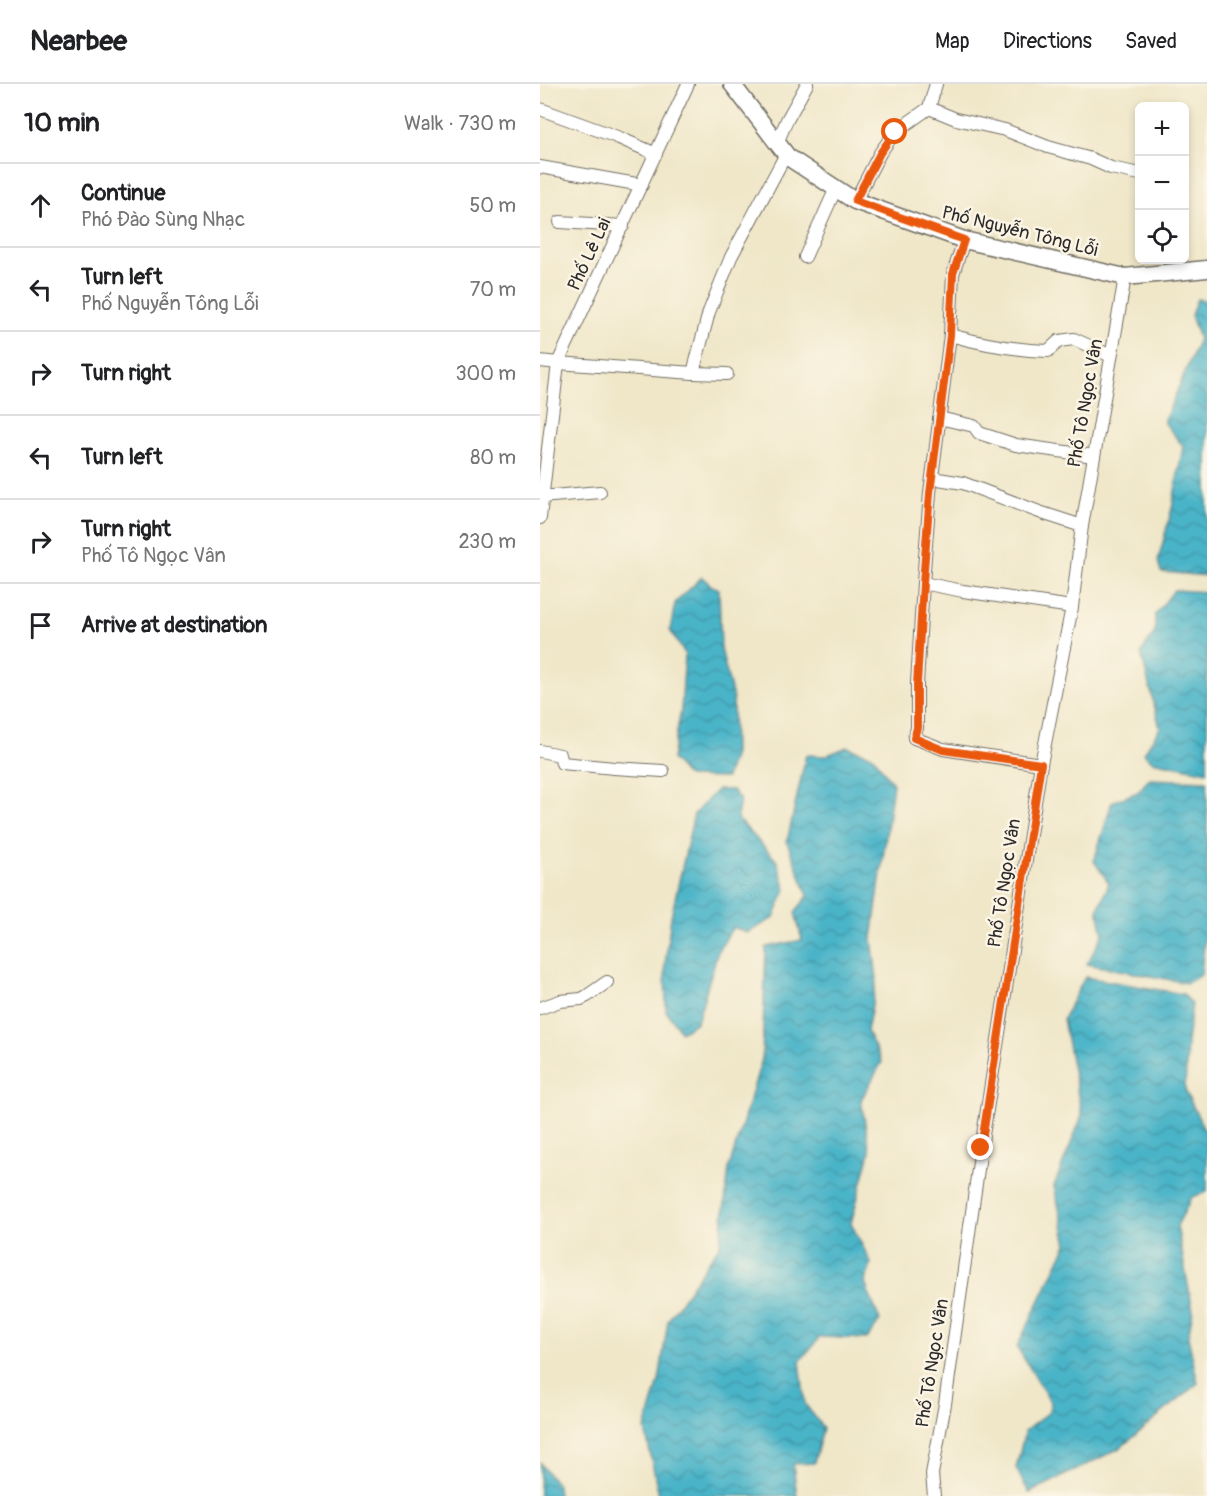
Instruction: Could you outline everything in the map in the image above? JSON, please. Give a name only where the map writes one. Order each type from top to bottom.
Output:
[{"type":"street","name":"Phố Lê Lai","points":[[540,518],[558,363],[688,84]]},
{"type":"street","name":"Phố Nguyễn Tông Lỗi","points":[[732,84],[788,158],[855,201],[964,240],[1125,277],[1207,269]]},
{"type":"street","points":[[693,373],[709,312],[731,257],[781,148],[787,120],[807,84]]},
{"type":"street","points":[[855,201],[880,153],[895,132],[929,108],[936,84]]},
{"type":"street","points":[[929,108],[956,119],[1005,130],[1111,168],[1135,173]]},
{"type":"street","points":[[540,109],[656,154]]},
{"type":"street","points":[[540,167],[642,185]]},
{"type":"street","points":[[805,257],[836,188]]},
{"type":"street","points":[[560,222],[623,226]]},
{"type":"street","points":[[964,240],[953,274],[950,335],[932,478],[923,583],[917,684],[917,728],[914,738],[943,750],[1041,764]]},
{"type":"street","name":"Phố Tô Ngọc Vân","points":[[934,1496],[932,1474],[945,1404],[981,1148],[1041,764],[1072,607],[1082,526],[1125,277]]},
{"type":"street","points":[[950,335],[969,341],[1025,350],[1048,351],[1059,341],[1074,339],[1111,356]]},
{"type":"street","points":[[540,361],[727,374]]},
{"type":"street","points":[[939,418],[974,426],[980,433],[1017,445],[1094,456]]},
{"type":"street","points":[[932,478],[963,483],[1082,526]]},
{"type":"street","points":[[541,497],[600,492]]},
{"type":"street","points":[[923,583],[1072,607]]},
{"type":"street","points":[[540,751],[560,754],[562,763],[663,771]]},
{"type":"street","points":[[540,1008],[560,1001],[581,999],[608,982]]},
{"type":"water","points":[[1197,299],[1207,301],[1207,576],[1161,572],[1158,561],[1172,508],[1183,446],[1164,422],[1199,339],[1191,315]]},
{"type":"water","points":[[702,577],[719,589],[721,649],[733,698],[734,754],[726,778],[688,777],[672,759],[681,710],[685,654],[670,630],[675,603]]},
{"type":"water","points":[[1174,590],[1207,592],[1207,772],[1152,761],[1144,753],[1160,728],[1141,653],[1155,632],[1155,615]]},
{"type":"water","points":[[847,747],[873,756],[893,784],[872,939],[877,979],[867,1031],[882,1062],[861,1100],[870,1152],[851,1223],[871,1263],[865,1283],[880,1321],[867,1339],[820,1337],[800,1361],[805,1404],[823,1428],[814,1463],[793,1464],[797,1496],[659,1496],[645,1429],[659,1381],[668,1320],[720,1245],[729,1168],[762,1059],[766,947],[802,940],[795,912],[808,896],[787,842],[806,755],[825,756]]},
{"type":"water","points":[[1149,779],[1207,781],[1207,917],[1201,975],[1187,983],[1087,964],[1103,934],[1098,910],[1109,883],[1094,861],[1112,802],[1138,792]]},
{"type":"water","points":[[717,790],[732,790],[740,800],[737,818],[777,861],[786,889],[774,918],[747,933],[733,927],[718,951],[697,1022],[681,1032],[666,1011],[665,964],[671,917],[694,814]]},
{"type":"water","points":[[1085,977],[1183,994],[1192,1004],[1187,1042],[1185,1090],[1207,1131],[1207,1192],[1192,1197],[1177,1226],[1193,1311],[1188,1337],[1198,1383],[1120,1448],[1029,1493],[1016,1468],[1025,1431],[1048,1413],[1051,1403],[1017,1347],[1067,1244],[1054,1186],[1082,1116],[1063,1019]]},
{"type":"water","points":[[540,1463],[557,1485],[558,1496],[540,1496]]},
{"type":"route","points":[[895,132],[880,153],[855,201],[964,240],[953,274],[950,335],[930,493],[917,684],[917,728],[914,738],[943,750],[1041,764],[981,1148]]}]
